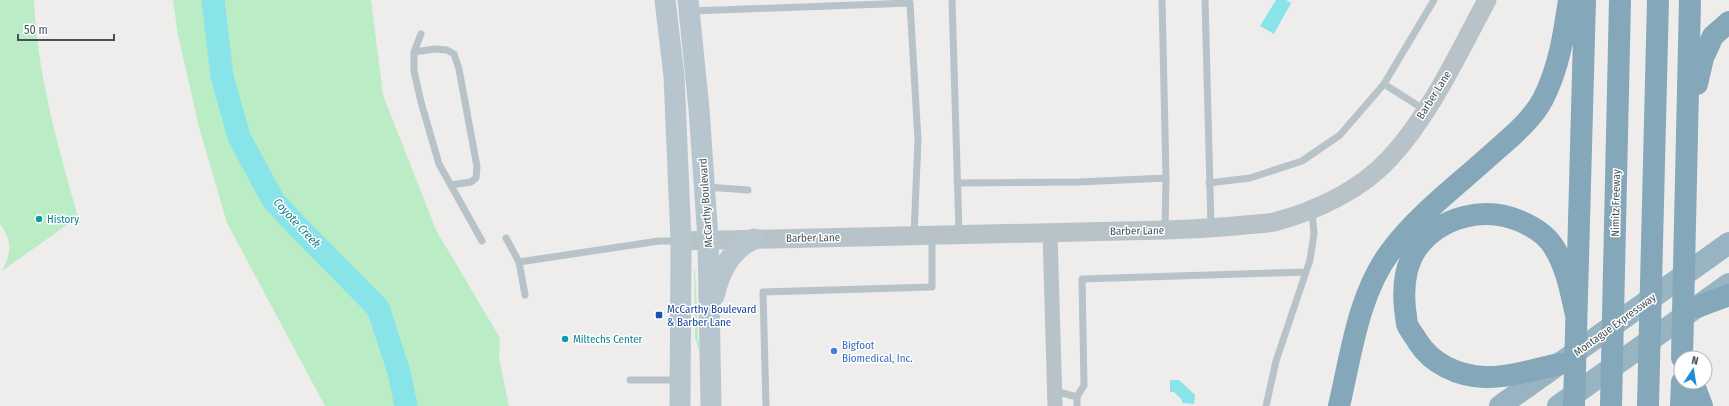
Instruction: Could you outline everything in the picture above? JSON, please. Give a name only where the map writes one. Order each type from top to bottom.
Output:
[{"type":"highway","points":[[1339,406],[1362,310],[1373,281],[1389,253],[1409,228],[1524,125],[1543,100],[1555,71],[1563,42],[1569,0]]},
{"type":"highway","points":[[1574,406],[1585,0]]},
{"type":"highway","name":"Nimitz Freeway","points":[[1611,406],[1620,0]]},
{"type":"highway","points":[[1648,406],[1658,0]]},
{"type":"highway","points":[[1684,350],[1690,0]]},
{"type":"highway","points":[[1687,130],[1703,58],[1713,36],[1729,22]]},
{"type":"highway","points":[[1500,406],[1518,382],[1457,373],[1434,360],[1422,348],[1407,324],[1404,296],[1407,271],[1417,248],[1432,233],[1462,217],[1494,213],[1514,218],[1530,225],[1544,236],[1555,249],[1568,280],[1576,315]]},
{"type":"highway","name":"Montague Expressway","points":[[1518,382],[1559,364],[1729,243]]},
{"type":"highway","points":[[1558,406],[1729,284]]},
{"type":"highway","points":[[1697,307],[1729,295]]},
{"type":"highway","points":[[1681,406],[1682,390]]},
{"type":"highway","points":[[1696,390],[1702,406]]},
{"type":"main road","points":[[665,0],[674,76],[681,241],[680,406]]},
{"type":"main road","name":"McCarthy Boulevard","points":[[688,6],[697,80],[705,187],[708,240],[712,406]]},
{"type":"main road","points":[[710,312],[718,281],[729,258],[743,244],[754,239]]},
{"type":"street","name":"Barber Lane","points":[[681,241],[1211,229],[1274,222],[1312,208],[1359,185],[1390,158],[1408,136],[1446,78],[1486,0]]},
{"type":"street","points":[[1050,233],[1055,399]]},
{"type":"lane","points":[[952,0],[959,235]]},
{"type":"lane","points":[[1162,0],[1166,178],[1165,230]]},
{"type":"lane","points":[[1205,0],[1211,229]]},
{"type":"lane","points":[[1209,183],[1250,178],[1302,160],[1340,135],[1384,84],[1434,0]]},
{"type":"lane","points":[[688,6],[910,3],[923,236],[932,287],[764,292],[766,406]]},
{"type":"lane","points":[[421,34],[414,52],[414,71],[421,102],[439,164],[482,241]]},
{"type":"lane","points":[[414,52],[447,50],[454,54],[459,69],[477,167],[476,178],[471,182],[451,185]]},
{"type":"lane","points":[[1384,84],[1425,110]]},
{"type":"lane","points":[[957,183],[1079,182],[1166,178]]},
{"type":"lane","points":[[705,187],[748,190]]},
{"type":"lane","points":[[1266,406],[1276,362],[1310,260],[1314,234],[1312,208]]},
{"type":"lane","points":[[506,238],[519,262],[525,295]]},
{"type":"lane","points":[[519,262],[659,241],[681,241]]},
{"type":"lane","points":[[1077,406],[1077,397],[1084,385],[1082,279],[1306,272]]},
{"type":"lane","points":[[630,380],[680,380]]},
{"type":"lane","points":[[1055,399],[1077,397]]},
{"type":"green space","points":[[0,0],[34,0],[39,55],[44,82],[56,137],[78,217],[2,271],[9,253],[9,242],[0,224]]},
{"type":"green space","points":[[173,0],[371,0],[383,95],[436,230],[500,338],[499,358],[509,406],[325,406],[227,223],[199,127],[178,35]]},
{"type":"green space","points":[[695,269],[698,336],[701,358],[695,337]]},
{"type":"water","points":[[1276,0],[1286,0],[1291,3],[1274,34],[1260,26]]},
{"type":"water","points":[[1170,380],[1179,380],[1195,395],[1194,404],[1182,403],[1182,400],[1174,392],[1170,392]]},
{"type":"waterway","name":"Coyote Creek","points":[[213,0],[222,76],[239,137],[273,200],[378,308],[399,372],[406,406]]},
{"type":"place","name":"History","points":[[39,219]]},
{"type":"place","name":"McCarthy Boulevard & Barber Lane","points":[[659,315]]},
{"type":"place","name":"Miltechs Center","points":[[565,339]]},
{"type":"place","name":"Bigfoot Biomedical, Inc.","points":[[834,351]]}]
